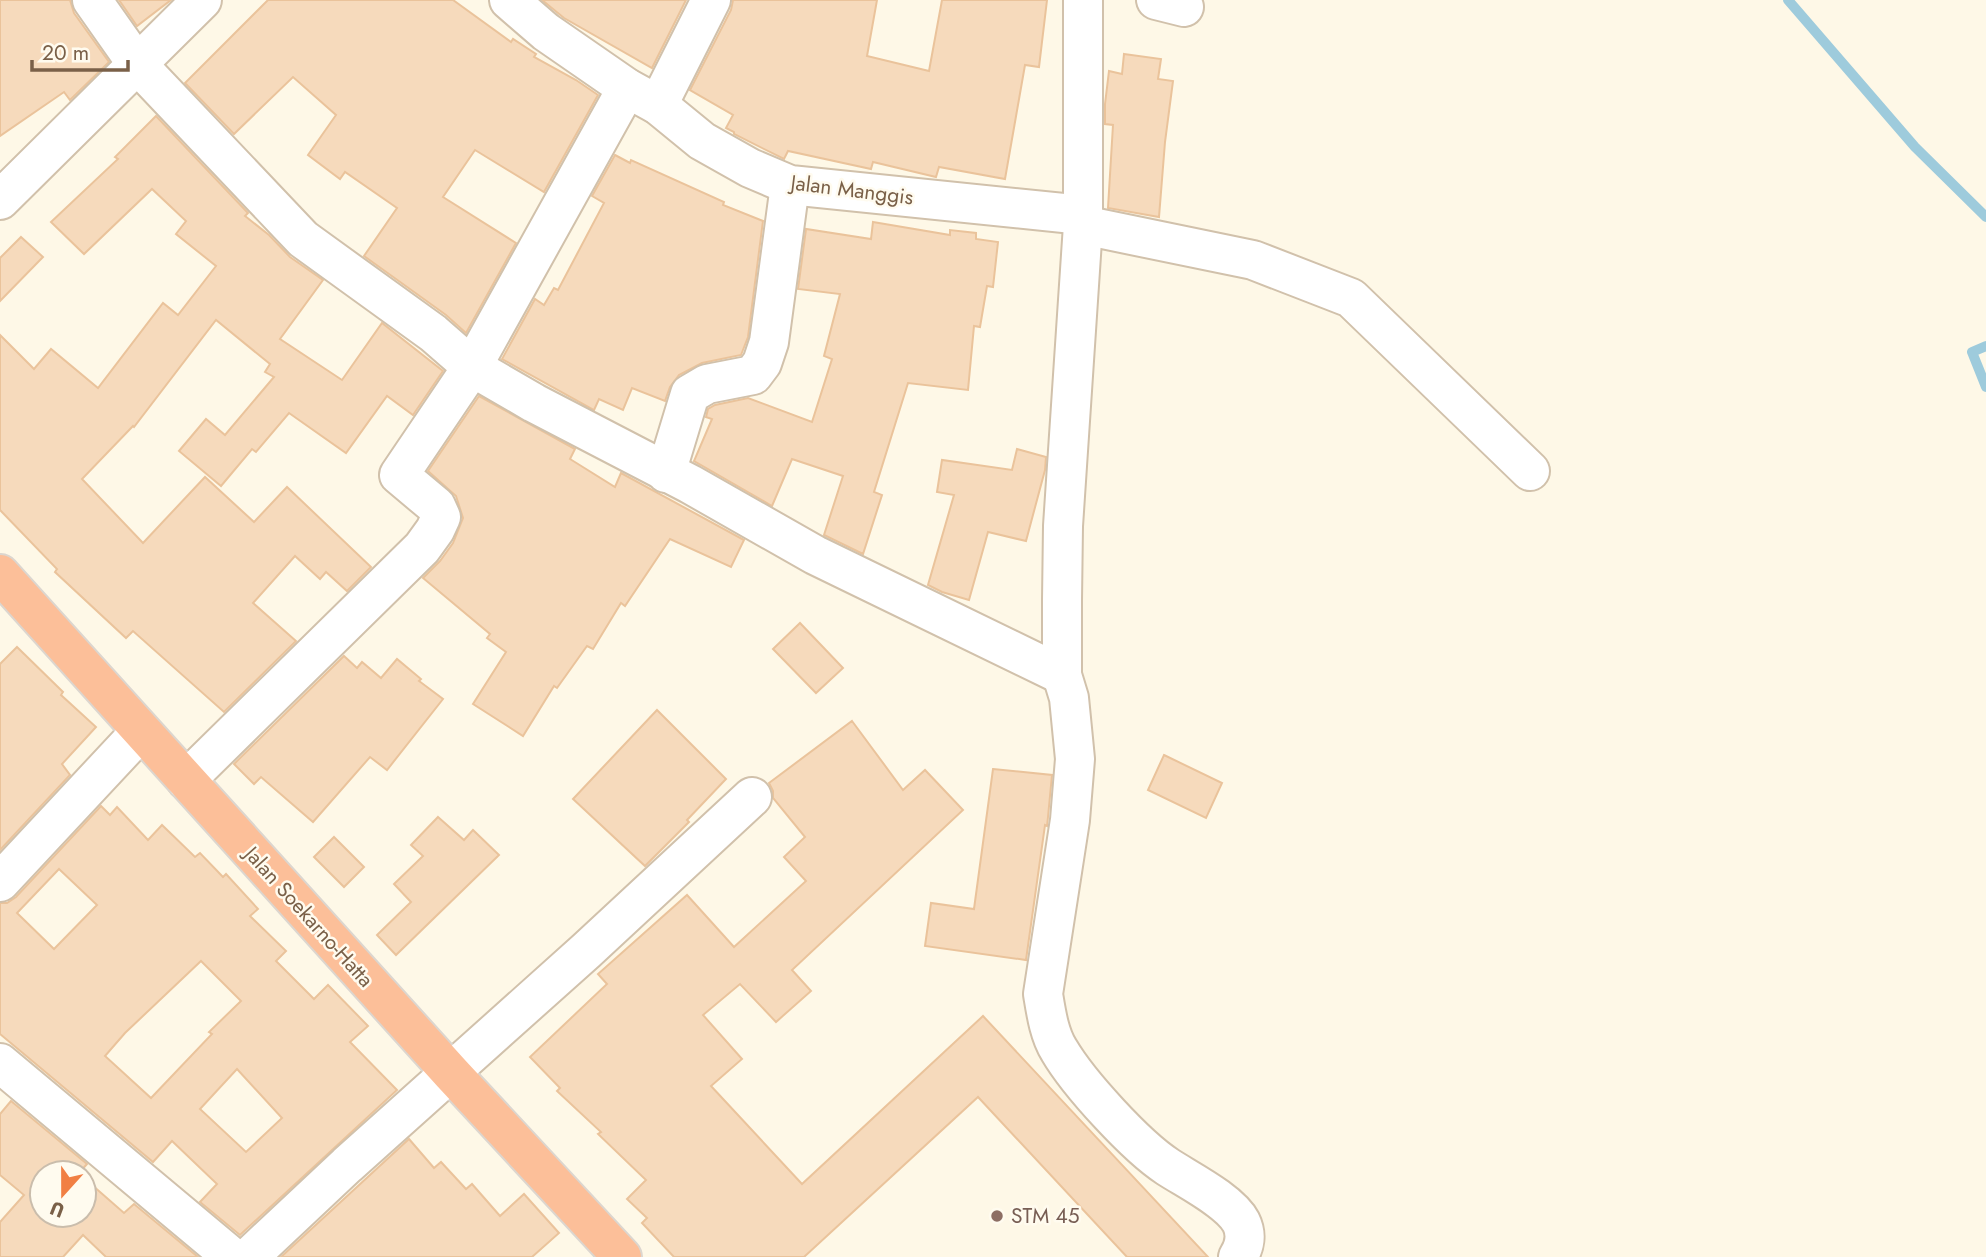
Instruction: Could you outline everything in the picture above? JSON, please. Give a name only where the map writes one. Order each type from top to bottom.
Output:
[{"type":"highway","name":"Jalan Soekarno-Hatta","points":[[0,573],[452,1074],[622,1257]]},
{"type":"street","points":[[92,0],[137,64],[303,239],[433,333],[472,367],[815,555],[1062,675]]},
{"type":"street","points":[[0,200],[202,0]]},
{"type":"street","name":"Jalan Manggis","points":[[509,0],[546,32],[643,97],[702,141],[750,168],[790,185],[1083,220],[1252,260],[1352,298],[1531,471]]},
{"type":"street","points":[[186,780],[422,548],[435,530],[440,517],[436,506],[399,475],[472,367],[643,97],[711,0]]},
{"type":"street","points":[[1083,0],[1083,220],[1063,526],[1062,675],[1069,698],[1075,759],[1070,820],[1043,994],[1048,1021],[1058,1049],[1119,1123],[1164,1164],[1221,1202],[1240,1220],[1245,1233],[1244,1245],[1238,1257]]},
{"type":"street","points":[[666,473],[690,394],[707,384],[753,375],[762,363],[769,342],[790,185]]},
{"type":"street","points":[[0,882],[141,731]]},
{"type":"street","points":[[248,1257],[347,1165],[452,1074],[752,797]]},
{"type":"street","points":[[0,1063],[232,1257]]},
{"type":"building","points":[[0,0],[70,0],[74,13],[109,62],[70,100],[64,92],[0,136]]},
{"type":"building","points":[[119,0],[171,0],[137,26]]},
{"type":"building","points":[[268,0],[453,0],[511,42],[513,39],[536,54],[534,57],[598,95],[544,192],[475,150],[443,197],[516,243],[466,333],[446,315],[364,256],[397,208],[345,172],[340,179],[308,155],[336,115],[293,77],[234,134],[185,83]]},
{"type":"building","points":[[542,0],[686,0],[652,68],[564,18]]},
{"type":"building","points":[[733,0],[877,0],[867,56],[929,71],[942,0],[1047,0],[1039,67],[1025,65],[1005,179],[939,167],[936,177],[873,162],[871,169],[788,151],[784,159],[734,134],[726,128],[733,115],[690,90],[731,10]]},
{"type":"building","points":[[1124,54],[1161,59],[1158,79],[1173,81],[1159,217],[1108,208],[1113,125],[1105,124],[1105,104],[1109,71],[1122,74]]},
{"type":"building","points":[[156,116],[248,213],[245,216],[269,235],[290,257],[323,280],[280,339],[342,380],[382,323],[443,371],[413,415],[387,396],[346,453],[289,413],[256,452],[252,449],[221,486],[179,451],[206,419],[225,435],[274,377],[265,372],[270,364],[216,320],[134,427],[82,479],[143,543],[205,477],[254,522],[287,487],[371,567],[347,591],[326,572],[320,579],[295,556],[253,603],[296,641],[224,712],[133,631],[126,638],[55,572],[57,569],[0,510],[0,335],[34,369],[51,349],[98,388],[163,303],[178,315],[216,266],[176,234],[186,221],[152,189],[84,254],[51,222],[118,159],[115,157]]},
{"type":"building","points":[[615,155],[763,221],[748,337],[741,355],[702,363],[679,375],[670,387],[665,401],[632,388],[623,410],[599,399],[594,410],[502,359],[535,299],[544,305],[554,288],[558,290],[604,203],[592,196]]},
{"type":"building","points":[[873,222],[950,235],[950,230],[976,233],[976,239],[998,242],[993,287],[987,286],[980,327],[974,326],[968,390],[908,383],[874,492],[882,495],[863,554],[824,535],[843,476],[792,459],[772,506],[694,461],[712,419],[706,417],[708,409],[715,405],[748,398],[812,422],[832,359],[824,356],[840,294],[798,289],[806,229],[871,239]]},
{"type":"building","points":[[21,237],[43,257],[0,301],[0,258]]},
{"type":"building","points":[[479,396],[575,449],[570,459],[615,487],[621,473],[744,540],[731,567],[670,539],[625,606],[621,603],[593,649],[587,646],[557,688],[554,686],[523,736],[473,704],[506,652],[487,638],[490,634],[423,578],[453,543],[463,518],[456,496],[428,471]]},
{"type":"building","points":[[1017,449],[1046,457],[1026,541],[988,532],[969,600],[928,585],[954,495],[937,492],[942,460],[1012,470]]},
{"type":"building","points":[[800,623],[843,668],[816,693],[773,649]]},
{"type":"building","points":[[17,647],[63,692],[61,695],[96,727],[62,764],[70,775],[0,850],[0,664]]},
{"type":"building","points":[[344,656],[357,668],[362,662],[381,678],[397,659],[421,679],[419,681],[443,699],[387,770],[370,757],[313,822],[261,777],[254,784],[234,764]]},
{"type":"building","points":[[657,710],[726,779],[687,820],[689,822],[645,866],[573,799]]},
{"type":"building","points":[[852,721],[903,790],[925,770],[963,810],[792,970],[811,991],[776,1022],[740,984],[703,1015],[742,1059],[711,1086],[802,1184],[983,1016],[1208,1257],[1127,1257],[978,1097],[804,1257],[674,1257],[642,1223],[647,1218],[627,1199],[646,1180],[598,1134],[601,1132],[557,1091],[560,1088],[530,1057],[607,984],[598,974],[687,895],[734,947],[806,881],[784,857],[805,837],[773,798],[769,783]]},
{"type":"building","points":[[1164,755],[1222,783],[1206,818],[1148,790]]},
{"type":"building","points":[[993,769],[1052,775],[1047,826],[1045,825],[1026,960],[925,946],[931,903],[974,909]]},
{"type":"building","points":[[101,806],[110,815],[117,807],[148,840],[162,825],[195,857],[200,853],[223,877],[226,874],[258,909],[250,916],[286,951],[276,961],[314,999],[328,985],[368,1026],[350,1042],[397,1090],[240,1235],[200,1202],[217,1184],[172,1141],[153,1162],[0,1034],[0,903],[7,903],[16,897]],"holes":[[[59,869],[97,905],[54,949],[17,913]],[[201,961],[241,1001],[209,1032],[212,1034],[151,1098],[105,1056],[125,1033]],[[237,1069],[282,1118],[246,1152],[200,1109]]]},
{"type":"building","points":[[438,817],[464,840],[473,830],[499,855],[396,955],[377,935],[411,902],[394,884],[423,856],[411,845]]},
{"type":"building","points":[[334,837],[364,867],[344,887],[314,857]]},
{"type":"building","points":[[11,1101],[81,1159],[28,1159],[28,1229],[98,1229],[98,1190],[124,1213],[134,1204],[198,1257],[106,1257],[83,1235],[63,1257],[0,1257],[0,1222],[24,1195],[0,1175],[0,1114]]},
{"type":"building","points":[[409,1139],[434,1168],[441,1162],[466,1189],[472,1184],[500,1216],[524,1194],[559,1233],[532,1257],[281,1257]]},
{"type":"waterway","points":[[1788,0],[1915,147],[1986,217]]},
{"type":"waterway","points":[[1986,346],[1972,352],[1986,387]]},
{"type":"place","name":"STM 45","points":[[997,1216]]}]
